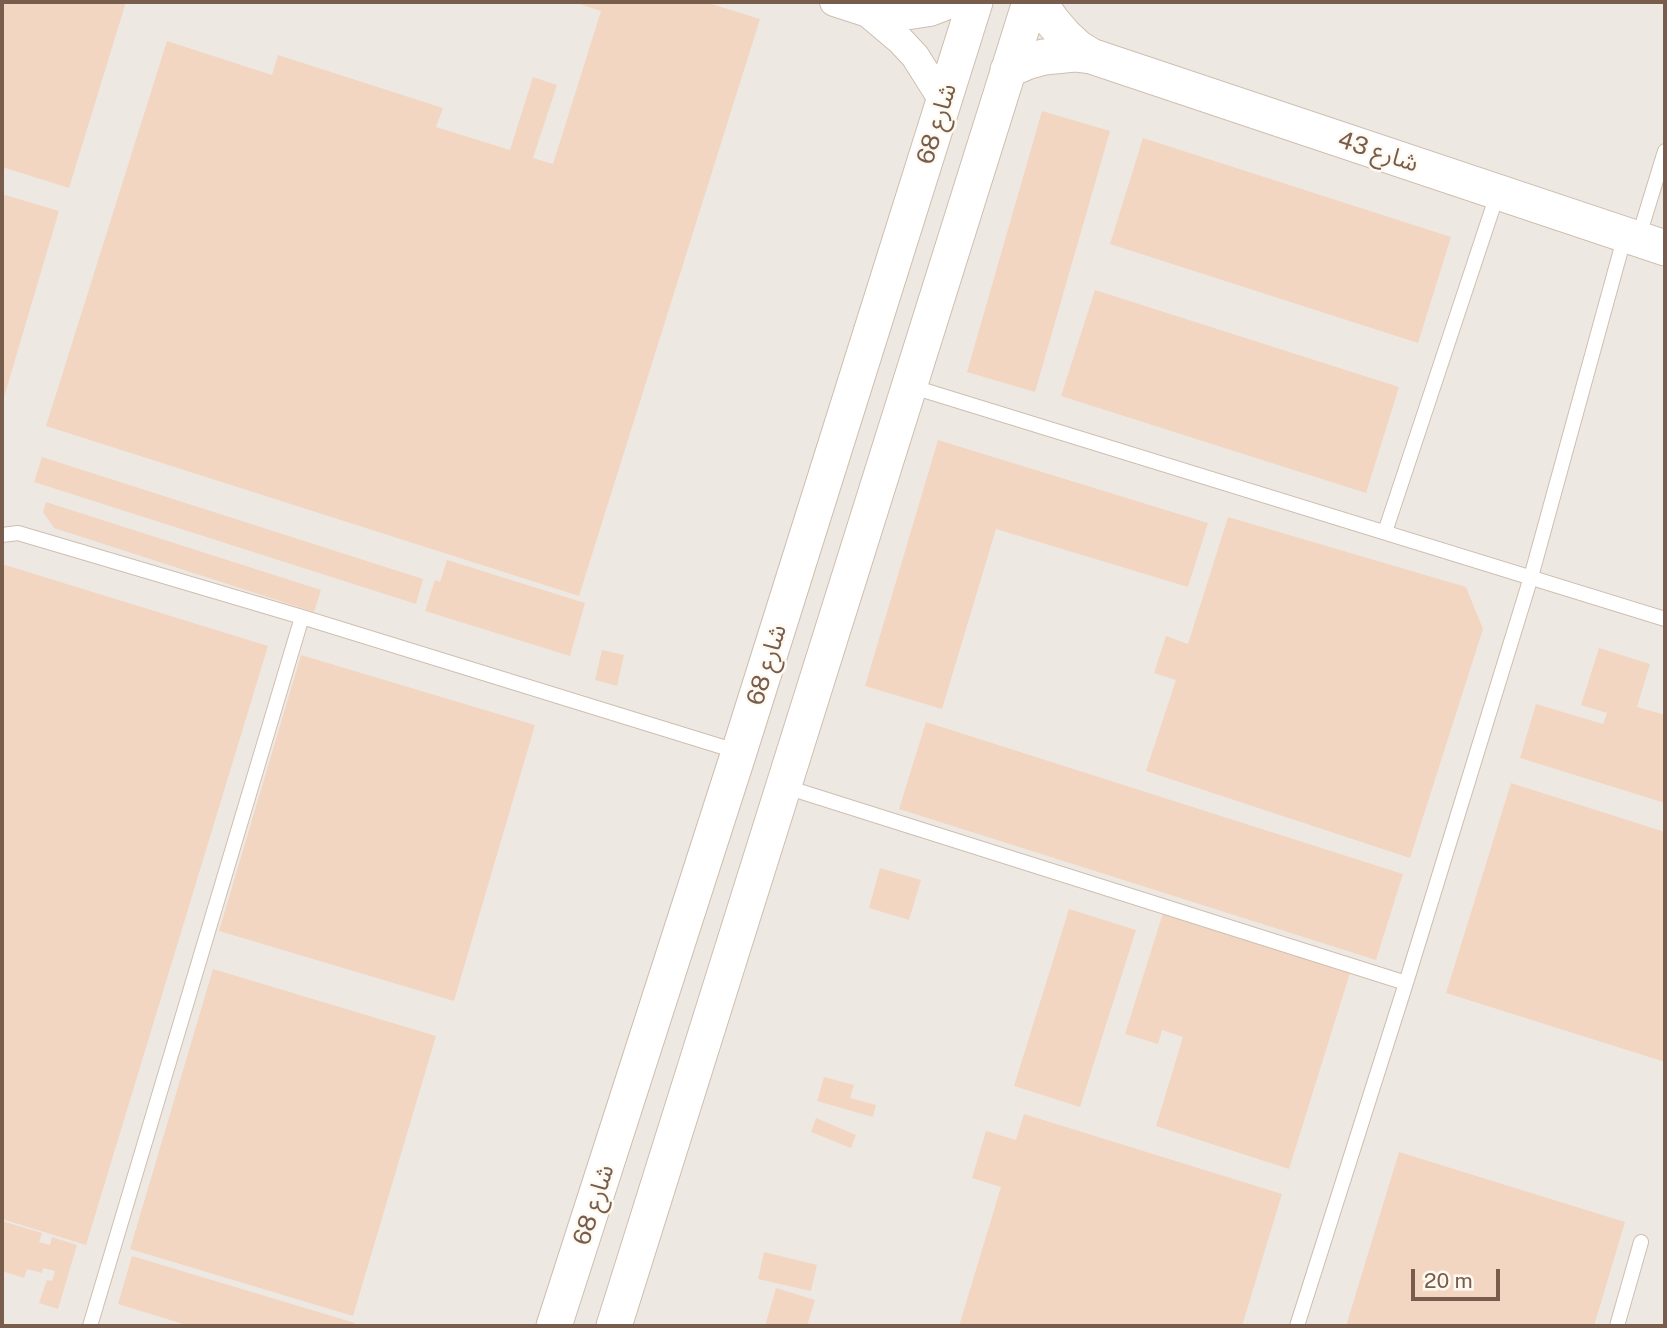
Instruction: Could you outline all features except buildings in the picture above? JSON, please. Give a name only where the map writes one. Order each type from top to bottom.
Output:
[{"type":"street","points":[[834,2],[868,13],[910,15],[930,12],[956,2]]},
{"type":"street","name":"شارع 68","points":[[554,1326],[739,752],[975,2]]},
{"type":"street","points":[[614,1326],[1030,2]]},
{"type":"street","name":"شارع 43","points":[[1039,2],[1064,35],[1091,56]]},
{"type":"street","points":[[868,13],[915,56],[944,102]]},
{"type":"street","name":"شارع 43","points":[[1008,70],[1044,57],[1076,54],[1091,56],[1643,240]]},
{"type":"lane","points":[[1297,1326],[1531,578],[1643,240],[1665,151]]},
{"type":"lane","points":[[1385,532],[1498,192]]},
{"type":"lane","points":[[910,386],[1665,619]]},
{"type":"lane","points":[[2,535],[18,533],[302,617],[739,752]]},
{"type":"lane","points":[[90,1326],[302,617]]},
{"type":"lane","points":[[783,786],[1406,983]]},
{"type":"lane","points":[[1618,1326],[1641,1242]]},
{"type":"shaded area","points":[[2,2],[1665,2],[1665,1326],[2,1326]]}]
